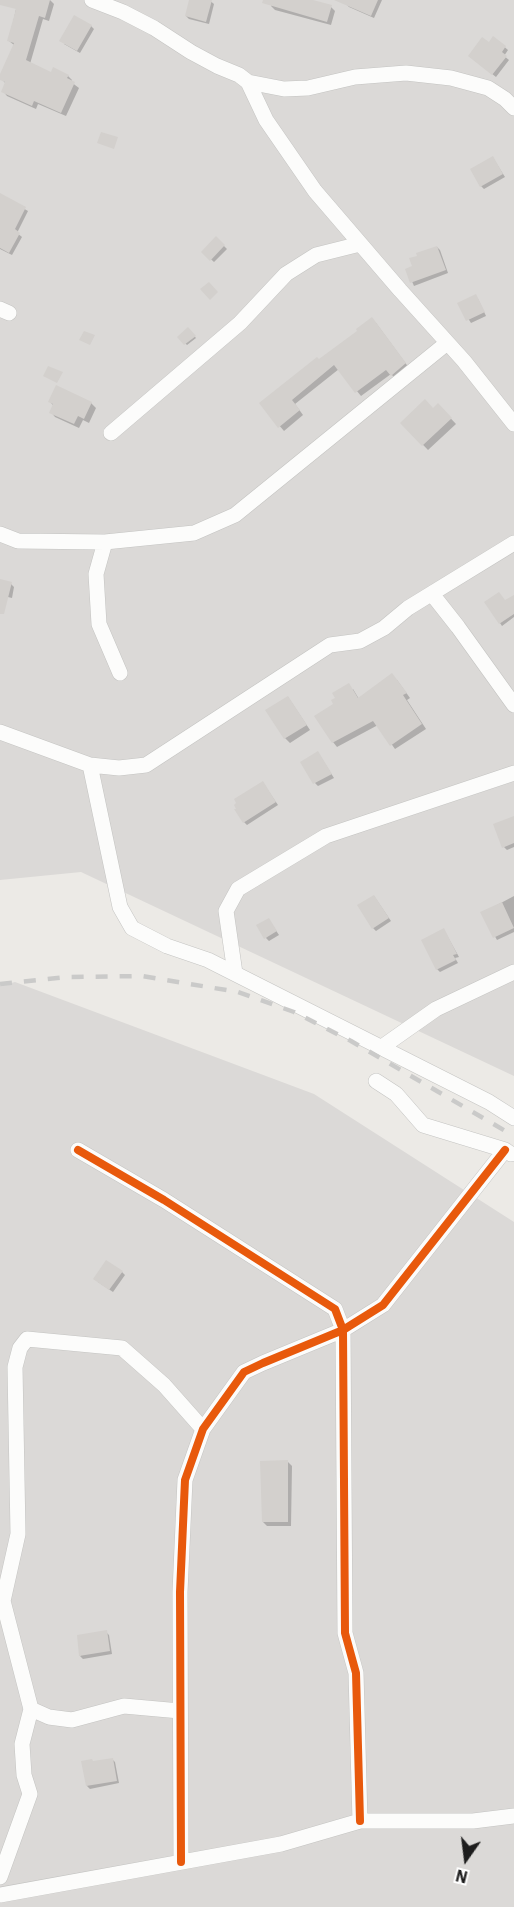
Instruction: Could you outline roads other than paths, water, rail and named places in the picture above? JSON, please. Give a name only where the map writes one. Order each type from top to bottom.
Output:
[{"type":"street","points":[[92,0],[138,20],[191,52],[239,75],[248,82],[266,120],[315,191],[514,424]]},
{"type":"street","points":[[248,82],[284,89],[308,88],[355,77],[406,73],[451,78],[488,88],[514,108]]},
{"type":"street","points":[[111,433],[240,323],[286,274],[316,255],[360,244]]},
{"type":"street","points":[[0,534],[18,541],[105,542],[194,533],[235,515],[447,343]]},
{"type":"street","points":[[105,542],[96,574],[99,624],[120,673]]},
{"type":"street","points":[[0,732],[90,765],[119,768],[146,765],[330,645],[360,641],[384,628],[408,608],[514,543]]},
{"type":"street","points":[[432,594],[514,705]]},
{"type":"street","points":[[90,765],[120,907],[132,928],[167,946],[208,960],[235,973],[489,1102],[514,1118]]},
{"type":"street","points":[[235,973],[226,911],[238,889],[326,836],[514,773]]},
{"type":"street","points":[[382,1047],[436,1009],[514,972]]},
{"type":"street","points":[[181,1862],[180,1592],[186,1480],[203,1429],[244,1372],[343,1330],[383,1305],[510,1153],[423,1125],[396,1094],[376,1081]]},
{"type":"street","points":[[78,1150],[164,1200],[335,1309],[343,1330],[345,1633],[356,1673],[360,1821]]},
{"type":"street","points":[[0,1877],[30,1794],[24,1775],[22,1744],[31,1709],[3,1601],[18,1534],[15,1367],[20,1348],[27,1339],[122,1348],[164,1385],[203,1429]]},
{"type":"street","points":[[31,1709],[50,1717],[72,1720],[124,1706],[180,1711]]},
{"type":"street","points":[[0,1895],[281,1844],[360,1821],[473,1821],[514,1816]]},
{"type":"railway","points":[[0,984],[68,977],[142,976],[238,992],[294,1012],[351,1041],[514,1136]]}]
